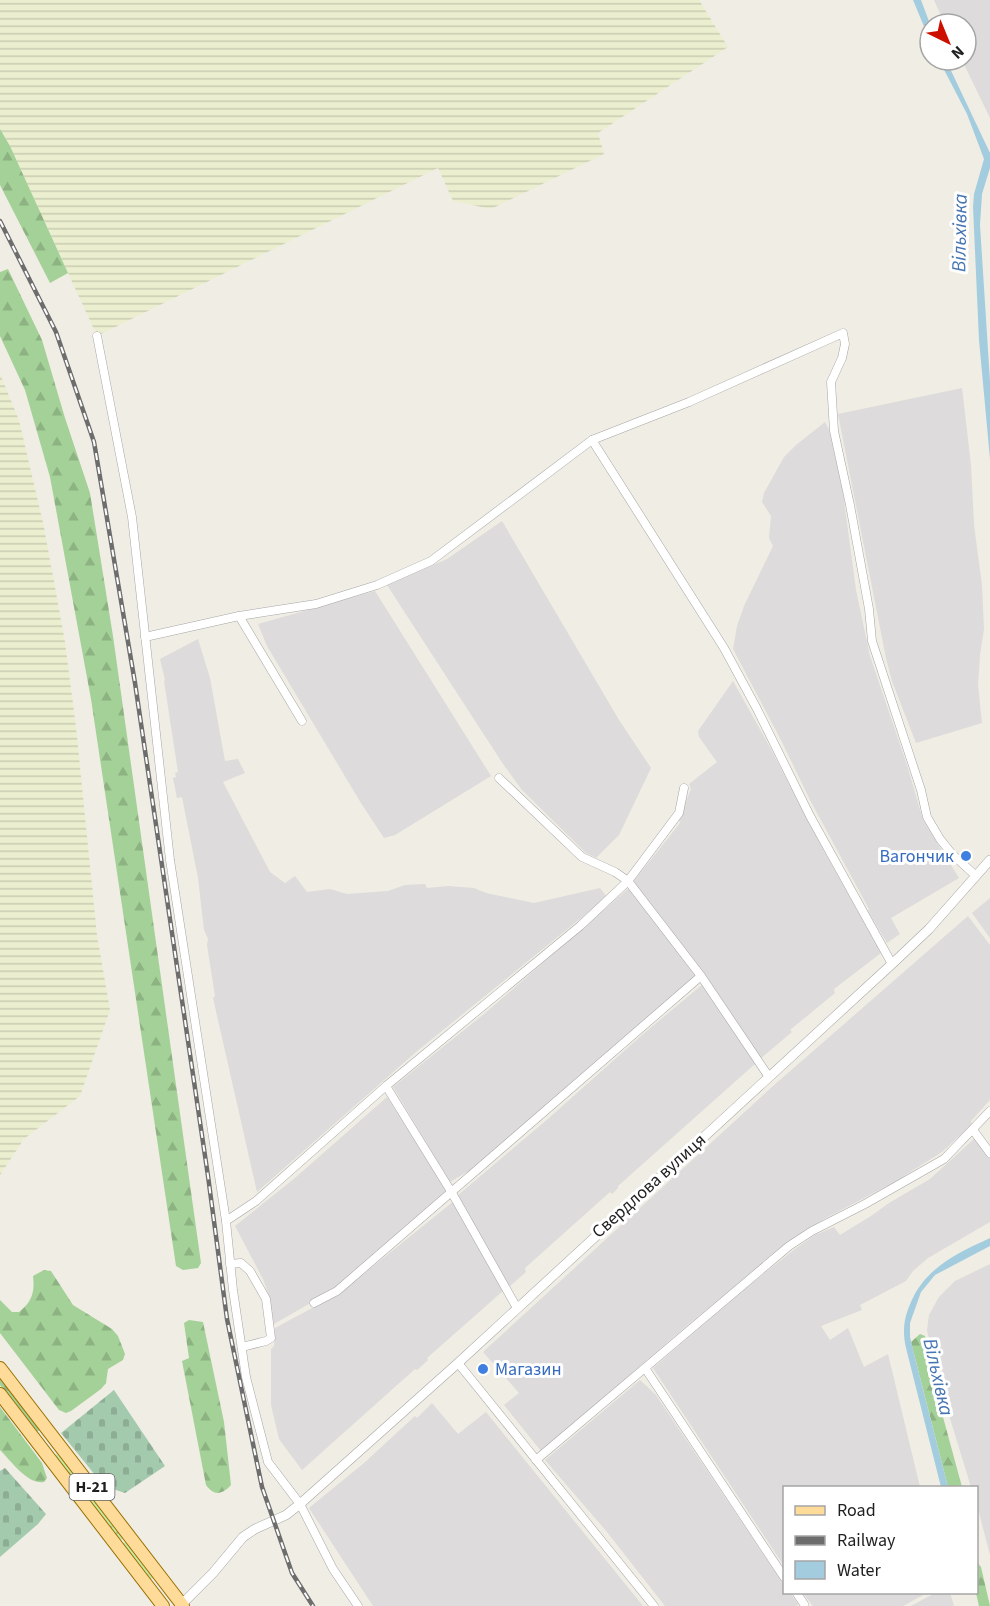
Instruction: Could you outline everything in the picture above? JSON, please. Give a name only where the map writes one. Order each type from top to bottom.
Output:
[{"type":"main road","name":"Н-21","points":[[0,1368],[181,1605]]},
{"type":"main road","name":"Н-21","points":[[0,1394],[163,1606]]},
{"type":"street","points":[[145,637],[239,616],[316,604],[377,585],[431,561],[592,440],[689,402],[843,333],[845,344],[842,358],[831,382],[834,431],[850,505],[872,641],[921,790],[927,817],[952,854],[975,875]]},
{"type":"street","points":[[97,336],[132,517],[170,860],[226,1221],[246,1377],[268,1462],[300,1504],[333,1569],[358,1606]]},
{"type":"street","points":[[592,440],[724,648],[810,816],[892,964]]},
{"type":"street","points":[[239,616],[302,721]]},
{"type":"street","points":[[499,778],[582,856],[628,881],[701,976],[769,1077]]},
{"type":"street","points":[[226,1221],[256,1201],[386,1086],[580,926],[628,881],[679,813],[684,789]]},
{"type":"street","name":"Свердлова вулиця","points":[[181,1605],[213,1573],[243,1537],[286,1515],[300,1504],[458,1363],[892,964],[929,929],[990,860]]},
{"type":"street","points":[[314,1303],[337,1291],[701,976]]},
{"type":"street","points":[[386,1086],[452,1193],[517,1308]]},
{"type":"street","points":[[536,1460],[789,1246],[812,1231],[944,1159],[990,1111]]},
{"type":"street","points":[[974,1130],[990,1153]]},
{"type":"street","points":[[230,1264],[241,1263],[250,1271],[267,1299],[271,1338],[242,1347]]},
{"type":"street","points":[[458,1363],[654,1606]]},
{"type":"street","points":[[645,1368],[783,1575]]},
{"type":"street","points":[[797,1594],[804,1604]]},
{"type":"shaded area","points":[[934,0],[990,0],[990,118],[968,72],[978,72],[978,12],[940,12]]},
{"type":"shaded area","points":[[962,388],[971,465],[974,525],[982,585],[984,629],[978,685],[982,723],[916,743],[892,681],[886,658],[838,414]]},
{"type":"shaded area","points":[[825,422],[829,430],[843,493],[856,590],[870,656],[923,820],[959,878],[891,918],[900,934],[887,943],[868,911],[869,909],[733,649],[737,626],[744,606],[773,546],[769,538],[771,516],[762,502],[764,493],[784,457]]},
{"type":"shaded area","points":[[502,521],[619,720],[651,768],[619,835],[596,858],[586,853],[522,790],[387,585],[447,559]]},
{"type":"shaded area","points":[[375,591],[491,776],[395,835],[384,838],[267,646],[258,624]]},
{"type":"shaded area","points":[[198,639],[210,678],[225,761],[238,759],[245,773],[223,782],[270,872],[285,883],[295,876],[307,892],[330,889],[347,894],[388,891],[405,885],[425,884],[427,888],[448,886],[474,888],[486,893],[534,903],[600,888],[607,897],[416,1052],[257,1192],[213,998],[215,996],[208,939],[204,930],[198,878],[182,797],[177,798],[173,778],[178,772],[160,659]]},
{"type":"shaded area","points":[[733,681],[881,953],[834,989],[835,993],[790,1030],[792,1032],[760,1059],[700,968],[633,882],[680,823],[679,819],[691,789],[689,784],[717,762],[699,737],[698,731]]},
{"type":"shaded area","points":[[629,888],[697,974],[470,1173],[467,1172],[450,1182],[393,1087],[484,1014]]},
{"type":"shaded area","points":[[990,898],[990,938],[972,913]]},
{"type":"shaded area","points":[[968,916],[990,945],[990,1100],[971,1121],[972,1124],[942,1152],[904,1176],[904,1179],[824,1219],[785,1245],[541,1451],[504,1405],[519,1393],[483,1352],[773,1086]]},
{"type":"shaded area","points":[[703,984],[756,1063],[618,1186],[612,1194],[610,1192],[525,1268],[526,1272],[509,1287],[457,1196]]},
{"type":"shaded area","points":[[387,1097],[448,1193],[335,1289],[274,1324],[263,1279],[235,1226],[295,1178]]},
{"type":"shaded area","points":[[975,1138],[990,1158],[990,1222],[928,1258],[913,1271],[906,1281],[860,1305],[862,1310],[821,1326],[830,1340],[848,1328],[864,1367],[888,1354],[920,1486],[783,1486],[783,1564],[653,1368],[742,1291],[815,1235],[834,1227],[840,1235],[930,1179]]},
{"type":"shaded area","points":[[454,1201],[504,1290],[427,1358],[428,1360],[417,1370],[415,1369],[302,1470],[279,1439],[271,1405],[271,1349],[274,1346],[275,1328],[340,1293]]},
{"type":"shaded area","points":[[990,1264],[990,1555],[978,1509],[978,1486],[971,1486],[937,1376],[927,1330],[929,1315],[939,1297],[955,1281]]},
{"type":"shaded area","points":[[640,1380],[656,1395],[783,1584],[783,1594],[791,1594],[798,1604],[797,1606],[665,1606],[607,1532],[545,1460]]},
{"type":"shaded area","points":[[432,1403],[458,1434],[486,1412],[643,1606],[373,1606],[309,1508]]},
{"type":"shaded area","points":[[804,1594],[925,1594],[903,1606],[813,1606]]},
{"type":"shaded area","points":[[933,1594],[950,1594],[954,1606],[911,1606]]},
{"type":"green space","points":[[0,0],[699,0],[728,47],[598,133],[604,154],[491,209],[453,201],[438,168],[97,336],[8,142],[0,130]]},
{"type":"green space","points":[[0,129],[68,273],[50,283],[0,185]]},
{"type":"green space","points":[[8,269],[42,340],[90,493],[113,636],[201,1263],[198,1268],[183,1270],[176,1266],[91,699],[50,477],[25,390],[0,336],[0,272]]},
{"type":"green space","points":[[0,374],[19,420],[44,527],[65,642],[97,935],[110,1010],[80,1096],[24,1139],[0,1175]]},
{"type":"green space","points":[[44,1270],[51,1271],[73,1305],[112,1329],[118,1336],[125,1354],[123,1360],[108,1369],[106,1383],[101,1389],[66,1413],[59,1410],[0,1333],[0,1300],[12,1312],[19,1312],[32,1296],[33,1276]]},
{"type":"green space","points":[[189,1320],[203,1322],[224,1422],[231,1485],[218,1493],[206,1485],[182,1361],[189,1358],[184,1323]]},
{"type":"green space","points":[[920,1334],[925,1336],[940,1406],[962,1486],[948,1486],[911,1342]]},
{"type":"green space","points":[[0,1377],[40,1430],[36,1432],[0,1385]]},
{"type":"green space","points":[[114,1390],[165,1466],[125,1493],[104,1486],[61,1433]]},
{"type":"green space","points":[[0,1407],[42,1463],[47,1478],[44,1482],[32,1480],[26,1476],[0,1450]]},
{"type":"green space","points":[[56,1454],[60,1456],[123,1538],[119,1541],[55,1458]]},
{"type":"green space","points":[[5,1468],[46,1514],[38,1524],[0,1557],[0,1471]]},
{"type":"green space","points":[[126,1542],[154,1577],[150,1580],[122,1544]]},
{"type":"green space","points":[[978,1563],[981,1567],[990,1606],[979,1606],[976,1594]]},
{"type":"water","points":[[913,0],[921,0],[926,12],[918,12]]},
{"type":"water","points":[[945,72],[952,72],[990,153],[990,168],[982,194],[980,225],[990,381],[990,459],[979,340],[973,207],[974,194],[984,159],[967,114]]},
{"type":"water","points":[[990,1238],[990,1246],[935,1275],[921,1292],[910,1323],[910,1337],[948,1486],[941,1486],[906,1348],[904,1330],[905,1319],[917,1290],[934,1270]]},
{"type":"railway","points":[[0,221],[56,332],[94,442],[135,683],[227,1319],[262,1487],[292,1573],[313,1606]]},
{"type":"place","name":"Вагончик","points":[[966,856]]},
{"type":"place","name":"Mагазин","points":[[483,1369]]},
{"type":"water label","name":"Вільхівка","points":[[960,233]]},
{"type":"water label","name":"Вільхівка","points":[[938,1377]]}]
